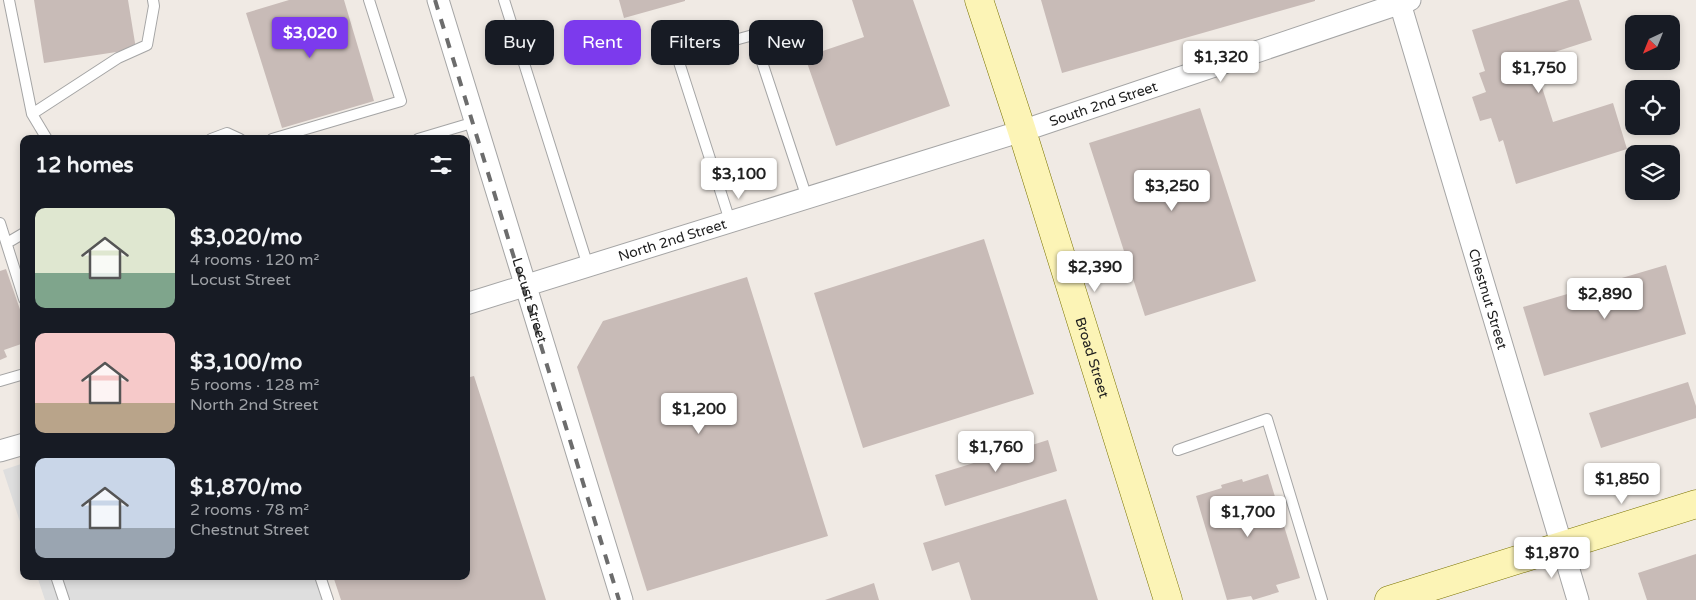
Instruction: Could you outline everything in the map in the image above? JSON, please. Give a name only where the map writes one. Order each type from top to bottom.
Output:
[{"type":"main road","name":"Broad Street","points":[[979,0],[1022,131],[1168,600]]},
{"type":"main road","points":[[1390,600],[1696,504]]},
{"type":"street","name":"Locust Street","points":[[438,0],[622,600]]},
{"type":"street","name":"South 2nd Street","points":[[1022,131],[1403,1]]},
{"type":"street","name":"Chestnut Street","points":[[1403,1],[1578,600]]},
{"type":"street","name":"North 2nd Street","points":[[470,303],[1022,131]]},
{"type":"street","points":[[0,451],[20,445]]},
{"type":"lane","points":[[9,0],[32,114],[45,135]]},
{"type":"lane","points":[[32,114],[118,58],[147,45],[154,6],[153,0]]},
{"type":"lane","points":[[286,135],[401,101],[368,0]]},
{"type":"lane","points":[[504,0],[588,266]]},
{"type":"lane","points":[[730,222],[677,56],[754,36],[807,198]]},
{"type":"lane","points":[[431,135],[475,122]]},
{"type":"lane","points":[[0,223],[20,287]]},
{"type":"lane","points":[[6,243],[20,234]]},
{"type":"lane","points":[[0,381],[20,375]]},
{"type":"lane","points":[[1178,450],[1266,420],[1322,600]]},
{"type":"lane","points":[[57,580],[64,600]]},
{"type":"lane","points":[[321,580],[328,600]]},
{"type":"shaded area","points":[[20,464],[20,522],[3,470]]},
{"type":"shaded area","points":[[38,580],[318,580],[324,600],[45,600]]},
{"type":"building","points":[[34,0],[128,0],[136,49],[44,63]]},
{"type":"building","points":[[289,0],[344,0],[374,101],[282,128],[246,13]]},
{"type":"building","points":[[619,0],[685,0],[685,1],[624,18]]},
{"type":"building","points":[[852,0],[913,0],[950,106],[836,146],[808,65],[823,65],[823,51],[864,37]]},
{"type":"building","points":[[1041,0],[1315,0],[1315,1],[1062,73]]},
{"type":"building","points":[[1569,0],[1579,0],[1592,40],[1533,59],[1553,122],[1613,103],[1626,145],[1625,150],[1516,184],[1503,140],[1499,142],[1491,118],[1480,121],[1472,97],[1486,92],[1479,73],[1485,71],[1472,30]]},
{"type":"building","points":[[1200,108],[1256,281],[1145,316],[1089,143]]},
{"type":"building","points":[[984,239],[1034,394],[863,448],[814,293]]},
{"type":"building","points":[[1666,265],[1686,334],[1544,376],[1523,307]]},
{"type":"building","points":[[6,269],[20,309],[20,344],[4,350],[7,357],[0,360],[0,271]]},
{"type":"building","points":[[747,277],[828,536],[647,591],[577,367],[603,321]]},
{"type":"building","points":[[474,376],[546,600],[341,600],[334,580],[470,580],[470,377]]},
{"type":"building","points":[[1688,382],[1696,406],[1696,418],[1601,448],[1589,413]]},
{"type":"building","points":[[1048,440],[1057,471],[945,506],[935,475]]},
{"type":"building","points":[[1268,474],[1300,578],[1276,585],[1279,592],[1253,600],[1251,596],[1227,600],[1196,496],[1222,488],[1221,485],[1242,479],[1243,482]]},
{"type":"building","points":[[1066,499],[1098,600],[971,600],[959,562],[932,571],[923,543]]},
{"type":"building","points":[[1696,554],[1696,600],[1647,600],[1638,573]]},
{"type":"building","points":[[874,583],[879,600],[825,600]]},
{"type":"railway","points":[[435,0],[619,600]]}]
